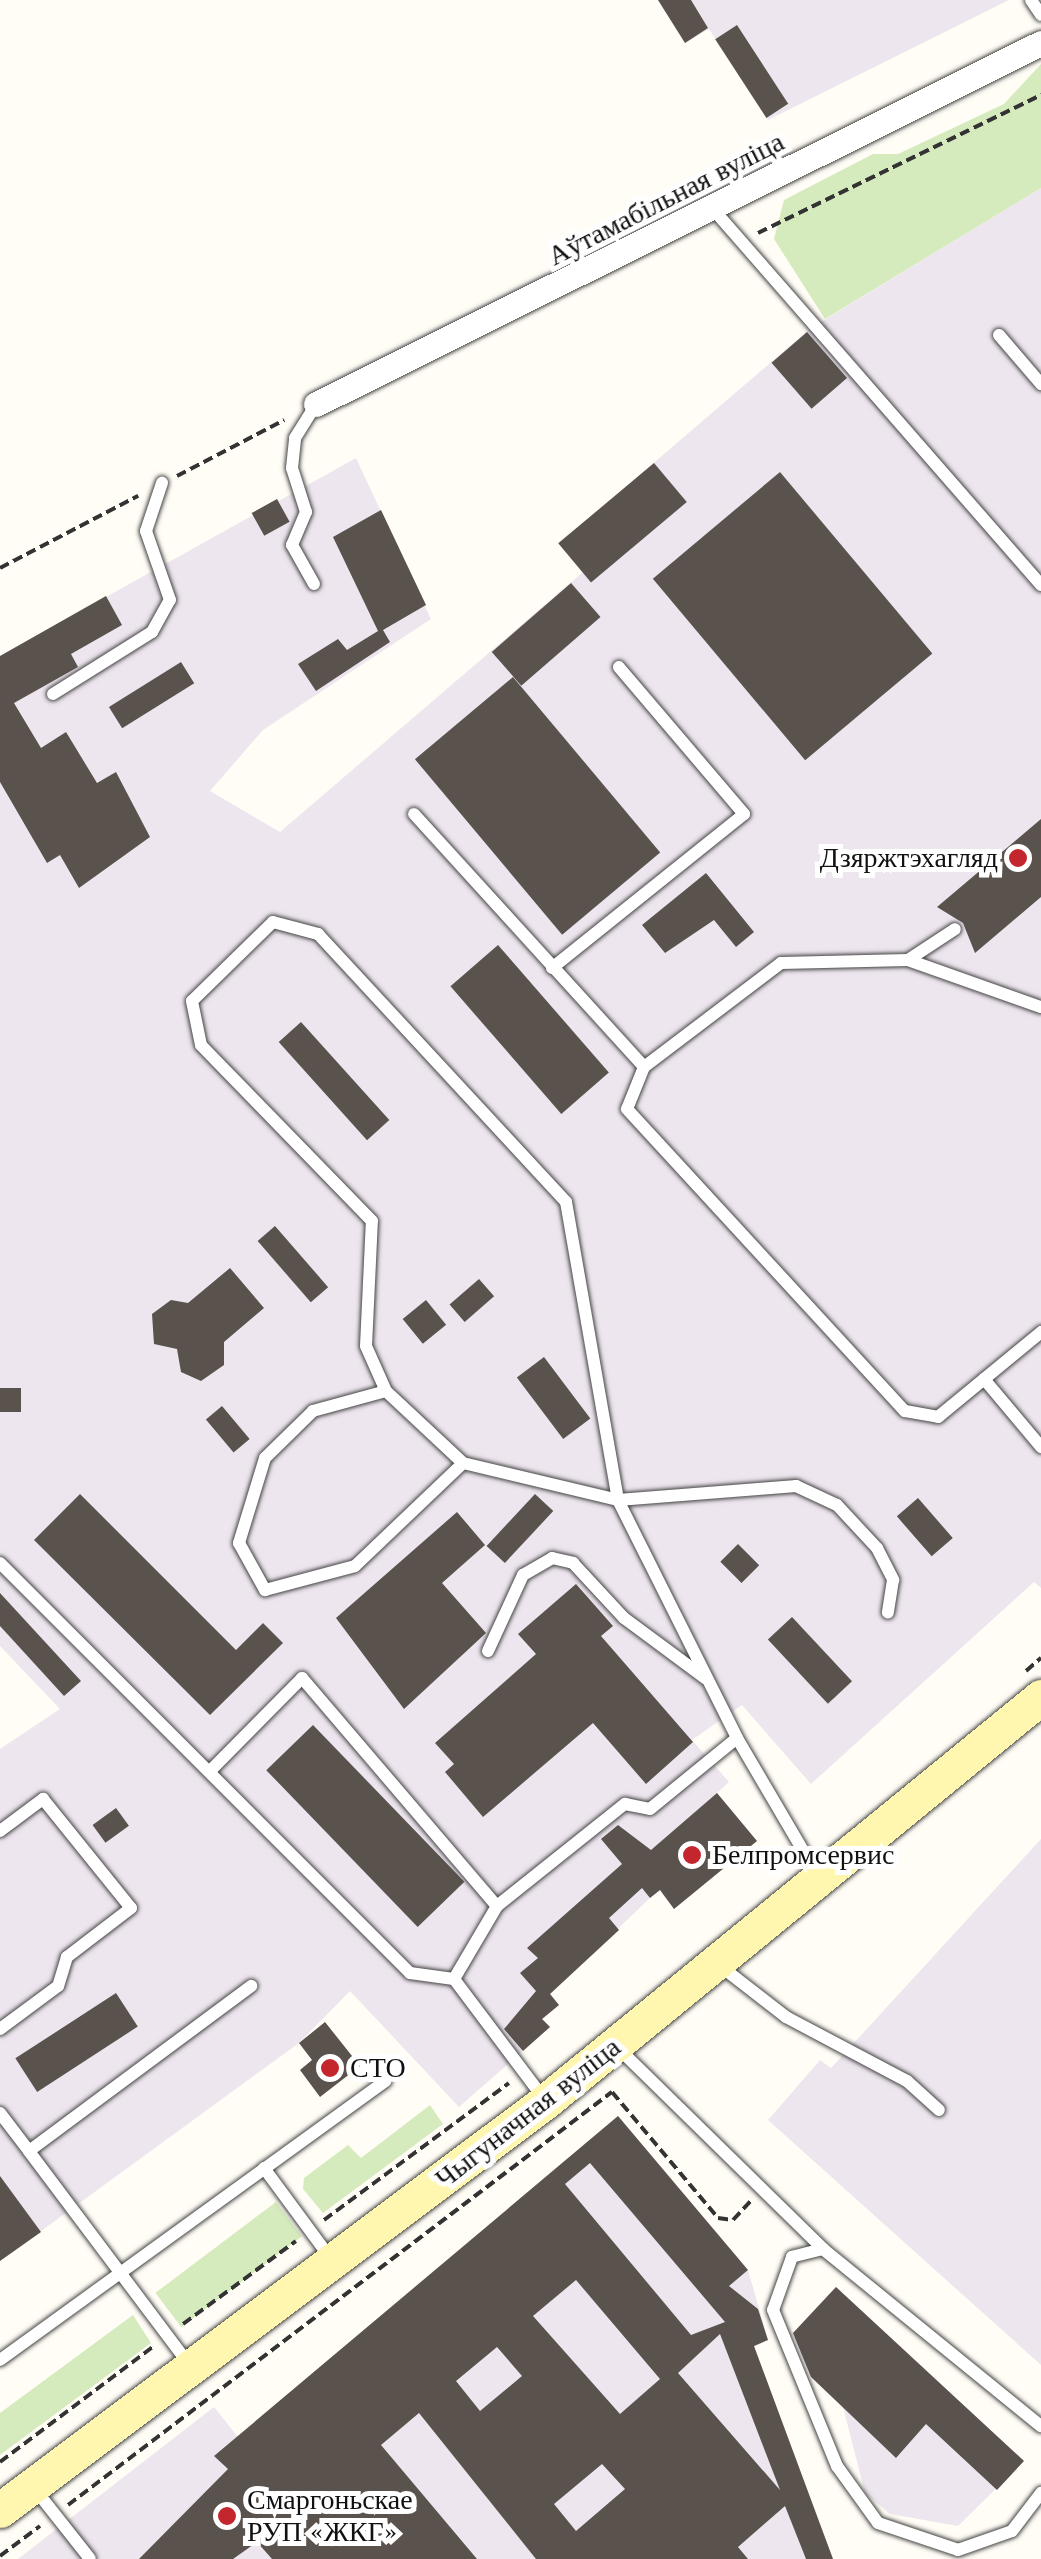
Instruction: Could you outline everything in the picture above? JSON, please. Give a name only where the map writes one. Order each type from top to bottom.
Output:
[{"type":"street","name":"Аўтамабільная вуліца","points":[[316,404],[1041,43]]},
{"type":"street","name":"Чыгуначная вуліца","points":[[0,2510],[334,2264],[546,2101],[605,2068],[717,1964],[1041,1697]]},
{"type":"lane","points":[[1030,0],[1041,15]]},
{"type":"lane","points":[[713,209],[1041,585]]},
{"type":"lane","points":[[999,334],[1041,384]]},
{"type":"lane","points":[[314,584],[292,545],[306,512],[291,489],[295,438],[316,404]]},
{"type":"lane","points":[[53,694],[152,632],[170,600],[146,531],[162,484]]},
{"type":"lane","points":[[552,968],[744,814],[620,667]]},
{"type":"lane","points":[[414,814],[644,1067]]},
{"type":"lane","points":[[820,1880],[737,1738],[618,1500],[566,1202],[318,934],[274,922],[192,1001],[201,1045],[372,1221],[366,1346],[386,1391],[463,1464],[618,1500],[796,1486],[837,1505],[877,1548],[893,1580],[888,1613]]},
{"type":"lane","points":[[908,960],[955,929]]},
{"type":"lane","points":[[1041,1007],[908,960],[781,963],[644,1067],[626,1109],[905,1411],[938,1417],[1041,1332]]},
{"type":"lane","points":[[984,1379],[1041,1447]]},
{"type":"lane","points":[[386,1391],[313,1411],[265,1458],[239,1543],[265,1590],[355,1566],[463,1464]]},
{"type":"lane","points":[[488,1652],[523,1575],[552,1558],[573,1563],[624,1618],[707,1679]]},
{"type":"lane","points":[[0,1563],[410,1973],[454,1979],[546,2101]]},
{"type":"lane","points":[[210,1771],[302,1678],[497,1906]]},
{"type":"lane","points":[[454,1979],[497,1906],[625,1804],[650,1809],[737,1738]]},
{"type":"lane","points":[[0,1831],[43,1799],[131,1908],[68,1957],[58,1986],[0,2029]]},
{"type":"lane","points":[[717,1964],[786,2018],[907,2081],[939,2110]]},
{"type":"lane","points":[[29,2151],[252,1986]]},
{"type":"lane","points":[[605,2068],[1041,2426]]},
{"type":"lane","points":[[0,2360],[386,2081]]},
{"type":"lane","points":[[0,2113],[192,2368]]},
{"type":"lane","points":[[264,2168],[334,2264]]},
{"type":"lane","points":[[823,2249],[792,2257],[773,2310],[837,2466],[878,2523],[958,2550],[1012,2531],[1041,2493]]},
{"type":"lane","points":[[32,2486],[90,2559]]},
{"type":"path","points":[[742,241],[1041,95]]},
{"type":"path","points":[[0,2556],[605,2068],[718,2218],[733,2220],[760,2192]]},
{"type":"shaded area","points":[[658,0],[1009,0],[768,120],[709,29],[685,43]]},
{"type":"shaded area","points":[[1041,188],[1041,1588],[1034,1582],[811,1784],[742,1705],[692,1740],[729,1782],[717,1793],[757,1841],[674,1909],[660,1890],[650,1898],[550,1994],[559,2005],[543,2019],[550,2027],[459,2107],[350,1991],[299,2043],[0,2261],[0,1749],[60,1709],[0,1646],[0,656],[356,458],[431,619],[263,730],[210,791],[280,832],[583,572],[559,544],[811,328]]},
{"type":"shaded area","points":[[1041,1839],[1041,2365],[768,2120],[820,2060],[831,2068]]},
{"type":"shaded area","points":[[618,2116],[748,2270],[768,2340],[754,2347],[833,2559],[18,2559],[214,2407],[238,2437]]},
{"type":"shaded area","points":[[836,2287],[1024,2461],[958,2526],[890,2514],[865,2493],[842,2403],[807,2369],[792,2334]]},
{"type":"green space","points":[[1041,64],[1041,188],[825,319],[774,239],[784,200],[873,154],[898,154],[1004,104]]},
{"type":"green space","points":[[430,2105],[443,2124],[323,2213],[303,2189],[304,2178],[348,2145],[361,2158]]},
{"type":"green space","points":[[276,2202],[302,2236],[181,2327],[155,2293]]},
{"type":"green space","points":[[133,2315],[151,2343],[0,2455],[0,2413]]},
{"type":"building","points":[[658,0],[691,0],[708,28],[685,43]]},
{"type":"building","points":[[737,25],[788,104],[766,118],[715,39]]},
{"type":"building","points":[[807,332],[847,378],[812,409],[772,363]]},
{"type":"building","points":[[654,463],[687,502],[591,582],[558,543]]},
{"type":"building","points":[[780,472],[932,654],[805,760],[653,579]]},
{"type":"building","points":[[277,499],[290,522],[264,536],[252,513]]},
{"type":"building","points":[[381,510],[426,605],[383,630],[390,642],[316,691],[298,664],[338,639],[347,650],[378,631],[333,537]]},
{"type":"building","points":[[571,583],[601,617],[521,686],[492,652]]},
{"type":"building","points":[[106,596],[122,625],[71,654],[78,667],[14,703],[41,748],[66,732],[97,783],[116,772],[150,837],[79,888],[60,855],[47,863],[0,782],[0,656]]},
{"type":"building","points":[[181,662],[194,683],[122,728],[109,707]]},
{"type":"building","points":[[513,677],[660,852],[562,935],[415,759]]},
{"type":"building","name":"Дзяржтэхагляд","points":[[1041,819],[1041,897],[975,953],[963,923],[937,907]]},
{"type":"building","points":[[706,873],[754,932],[736,947],[714,920],[665,953],[642,925]]},
{"type":"building","points":[[498,945],[609,1073],[561,1114],[450,986]]},
{"type":"building","points":[[301,1022],[389,1120],[367,1140],[279,1042]]},
{"type":"building","points":[[275,1226],[328,1287],[311,1302],[258,1241]]},
{"type":"building","points":[[230,1268],[264,1308],[224,1342],[224,1365],[201,1381],[181,1372],[177,1349],[154,1344],[152,1314],[171,1300],[188,1303]]},
{"type":"building","points":[[479,1279],[494,1296],[465,1322],[450,1305]]},
{"type":"building","points":[[426,1300],[446,1325],[423,1344],[403,1319]]},
{"type":"building","points":[[544,1357],[590,1418],[563,1439],[517,1377]]},
{"type":"building","points":[[0,1388],[21,1388],[21,1412],[0,1412]]},
{"type":"building","points":[[222,1406],[250,1439],[234,1452],[206,1419]]},
{"type":"building","points":[[80,1494],[236,1650],[263,1623],[283,1643],[210,1715],[34,1540]]},
{"type":"building","points":[[535,1494],[553,1511],[505,1563],[487,1546]]},
{"type":"building","points":[[918,1498],[953,1538],[932,1556],[897,1516]]},
{"type":"building","points":[[457,1512],[485,1545],[442,1583],[486,1633],[404,1709],[336,1618]]},
{"type":"building","points":[[738,1544],[759,1565],[742,1583],[720,1562]]},
{"type":"building","points":[[576,1584],[613,1626],[601,1636],[693,1742],[646,1784],[593,1723],[483,1817],[445,1772],[454,1764],[435,1743],[536,1654],[518,1634]]},
{"type":"building","points":[[0,1593],[81,1681],[64,1696],[0,1626]]},
{"type":"building","points":[[792,1617],[852,1681],[828,1704],[768,1640]]},
{"type":"building","points":[[313,1725],[464,1882],[418,1927],[266,1770]]},
{"type":"building","points":[[717,1793],[757,1841],[674,1909],[660,1890],[650,1898],[642,1888],[609,1918],[619,1930],[550,1994],[559,2005],[542,2019],[550,2027],[523,2051],[504,2029],[536,1991],[520,1973],[538,1958],[527,1948],[622,1864],[601,1839],[618,1825],[651,1850]]},
{"type":"building","points":[[116,1808],[129,1826],[105,1843],[93,1825]]},
{"type":"building","points":[[116,1993],[138,2027],[37,2092],[15,2058]]},
{"type":"building","name":"СТО","points":[[325,2022],[360,2066],[320,2097],[300,2070],[312,2060],[299,2043]]},
{"type":"building","points":[[618,2116],[748,2270],[729,2286],[758,2309],[768,2340],[754,2346],[833,2559],[806,2559],[785,2506],[738,2547],[748,2559],[536,2559],[419,2413],[381,2445],[477,2559],[272,2559],[257,2542],[233,2559],[139,2559],[228,2469],[214,2456]],"holes":[[[590,2163],[725,2322],[691,2335],[565,2184]],[[576,2280],[660,2379],[620,2414],[533,2316]],[[720,2334],[780,2490],[678,2373]],[[497,2347],[522,2376],[480,2411],[456,2381]],[[602,2464],[625,2489],[576,2531],[554,2504]]]},
{"type":"building","points":[[0,2176],[41,2232],[0,2261]]},
{"type":"building","points":[[836,2287],[1024,2461],[997,2490],[926,2424],[896,2458],[811,2377],[793,2333]]},
{"type":"place","name":"Дзяржтэхагляд","points":[[1018,858]]},
{"type":"place","name":"Белпромсервис","points":[[692,1855]]},
{"type":"place","name":"СТО","points":[[330,2068]]},
{"type":"place","name":"Смаргоньскае РУП «ЖКГ»","points":[[227,2516]]}]
